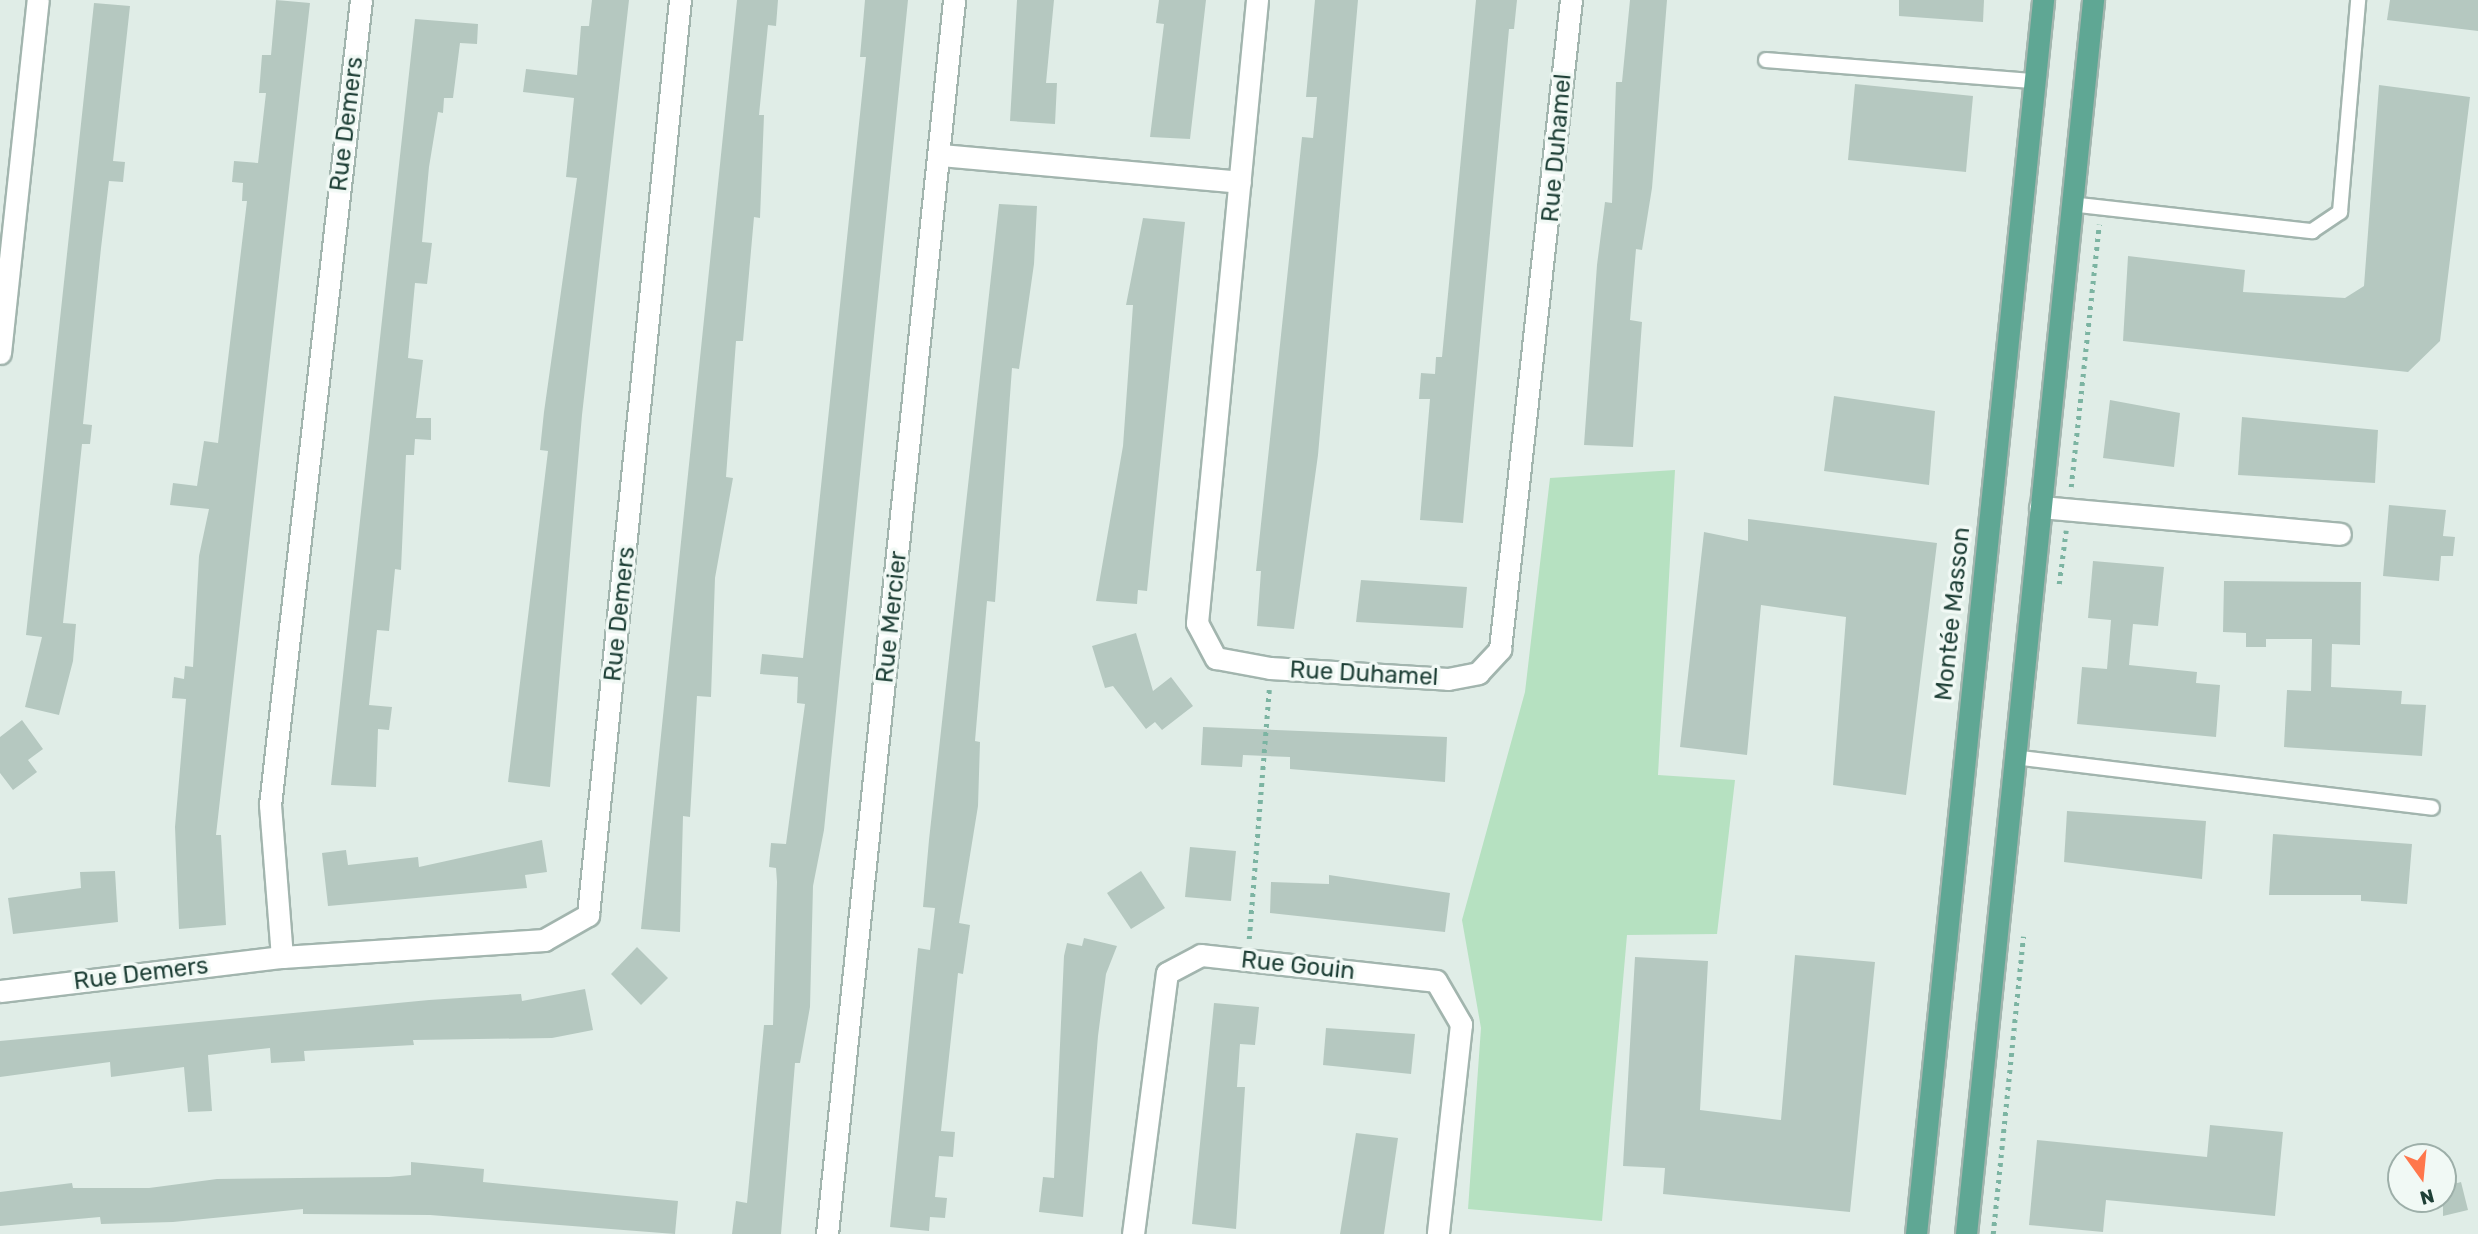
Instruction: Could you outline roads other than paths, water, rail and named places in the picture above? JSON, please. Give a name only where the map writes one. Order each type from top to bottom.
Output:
[{"type":"main road","name":"Montée Masson","points":[[1916,1234],[2043,0]]},
{"type":"main road","points":[[1966,1234],[2092,0]]},
{"type":"street","points":[[0,353],[38,0]]},
{"type":"street","name":"Rue Demers","points":[[282,957],[270,805],[361,0]]},
{"type":"street","name":"Rue Demers","points":[[0,991],[282,957],[544,940],[588,915],[680,0]]},
{"type":"street","name":"Rue Mercier","points":[[827,1234],[954,0]]},
{"type":"street","name":"Rue Duhamel","points":[[1257,0],[1197,623],[1216,658],[1270,668],[1448,679],[1478,673],[1500,649],[1571,0]]},
{"type":"street","points":[[940,155],[1240,182]]},
{"type":"street","points":[[2040,507],[2340,534]]},
{"type":"street","name":"Rue Gouin","points":[[1133,1234],[1167,973],[1201,955],[1436,981],[1461,1024],[1438,1234]]},
{"type":"lane","points":[[2070,204],[2312,231],[2340,212],[2358,0]]},
{"type":"lane","points":[[1766,60],[2035,81]]},
{"type":"lane","points":[[2013,757],[2432,808]]}]
